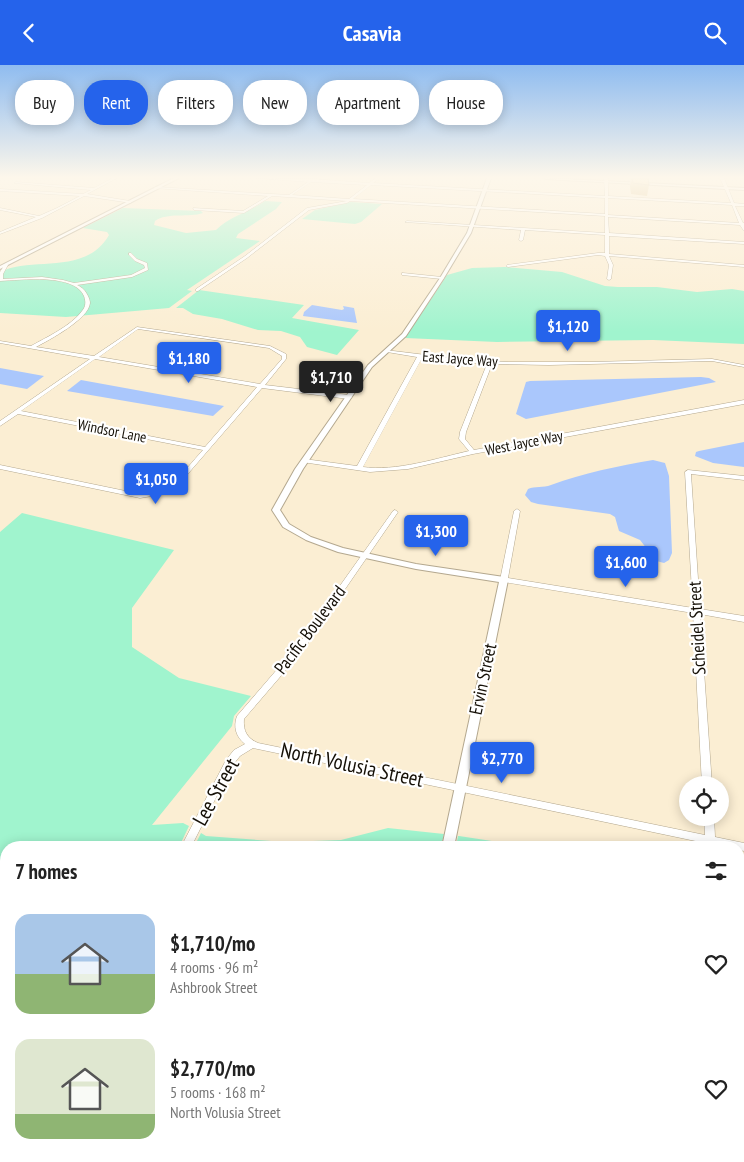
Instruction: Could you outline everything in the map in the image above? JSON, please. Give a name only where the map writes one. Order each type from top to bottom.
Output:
[{"type":"street","points":[[0,268],[76,229]]},
{"type":"street","points":[[197,290],[246,257],[282,229]]},
{"type":"street","points":[[470,229],[404,335],[370,366],[304,461],[277,505],[278,519],[287,528],[302,536],[364,556],[744,619]]},
{"type":"street","points":[[521,240],[523,229]]},
{"type":"street","points":[[526,229],[744,243]]},
{"type":"street","points":[[607,229],[607,255],[611,265],[609,279]]},
{"type":"street","points":[[6,265],[0,274],[1,280],[48,279],[75,284],[132,276],[147,269],[146,264],[136,260],[130,254]]},
{"type":"street","points":[[508,266],[607,255],[744,266]]},
{"type":"street","points":[[403,275],[442,277]]},
{"type":"street","points":[[32,347],[79,317],[88,307],[88,301],[82,289],[75,284]]},
{"type":"street","points":[[0,424],[131,331],[142,328],[270,347],[281,351],[284,355],[284,359],[262,386],[207,449],[169,488],[156,494],[140,496],[0,467]]},
{"type":"street","points":[[0,342],[262,386],[349,397]]},
{"type":"street","name":"East Jayce Way","points":[[387,351],[420,357],[536,364],[712,361],[744,366]]},
{"type":"street","points":[[359,469],[420,357]]},
{"type":"street","points":[[473,452],[462,439],[463,432],[490,362]]},
{"type":"street","name":"West Jayce Way","points":[[304,461],[359,469],[381,470],[408,467],[473,452],[744,402]]},
{"type":"street","name":"Windsor Lane","points":[[16,412],[207,449]]},
{"type":"street","name":"Scheidel Street","points":[[706,776],[688,471],[744,478]]},
{"type":"street","name":"Ervin Street","points":[[449,841],[517,511]]},
{"type":"street","name":"Pacific Boulevard","points":[[253,744],[240,733],[240,718],[301,647],[395,513]]},
{"type":"street","name":"North Volusia Street","points":[[253,744],[697,841]]},
{"type":"street","name":"Lee Street","points":[[189,841],[229,763],[237,753],[253,744]]},
{"type":"street","points":[[709,826],[710,841]]},
{"type":"green space","points":[[90,229],[171,229],[186,233],[245,229],[238,234],[236,238],[260,241],[187,290],[192,291],[169,308],[66,317],[0,313],[0,272],[13,267],[73,261],[87,256],[99,248],[109,235],[107,232]]},
{"type":"green space","points":[[505,267],[562,272],[605,286],[657,287],[697,292],[732,289],[744,291],[744,344],[653,340],[497,342],[405,338],[447,275],[472,268]]},
{"type":"green space","points":[[199,290],[304,305],[292,318],[359,330],[337,355],[307,347],[300,337],[281,331],[258,330],[222,319],[193,314],[183,308],[176,308]]},
{"type":"green space","points":[[22,513],[174,550],[132,608],[132,647],[179,678],[251,696],[234,716],[232,726],[152,825],[183,823],[189,826],[182,841],[0,841],[0,532]]},
{"type":"green space","points":[[388,828],[444,834],[442,841],[313,841],[341,840]]},
{"type":"green space","points":[[201,833],[206,836],[272,841],[197,841]]},
{"type":"green space","points":[[459,836],[492,841],[457,841]]},
{"type":"water","points":[[312,305],[342,310],[344,309],[343,306],[354,308],[357,323],[303,316],[304,312]]},
{"type":"water","points":[[0,368],[44,376],[27,389],[0,384]]},
{"type":"water","points":[[709,378],[716,382],[526,419],[516,414],[526,382],[530,381]]},
{"type":"water","points":[[81,380],[224,406],[213,416],[67,391]]},
{"type":"water","points":[[744,442],[744,467],[713,463],[695,456],[696,452],[699,451]]},
{"type":"water","points":[[653,460],[665,463],[669,476],[672,553],[669,560],[664,563],[649,559],[647,549],[640,540],[619,531],[615,517],[610,514],[538,504],[531,502],[525,495],[528,489],[531,488],[548,486],[614,467]]}]
